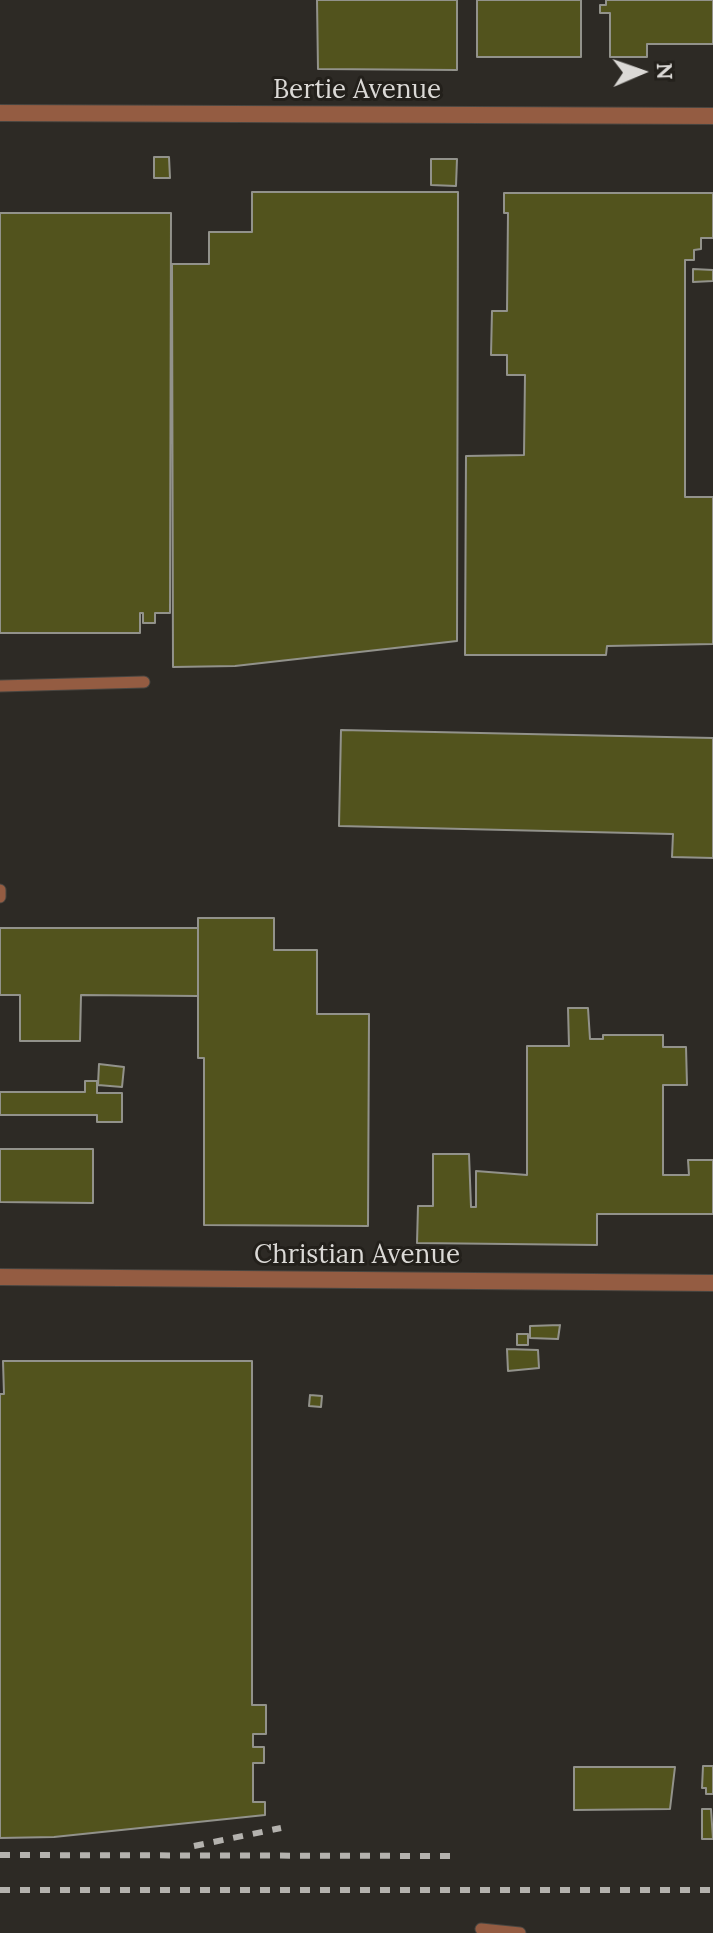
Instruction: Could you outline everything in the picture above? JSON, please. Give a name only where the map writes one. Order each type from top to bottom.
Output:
[{"type":"street","name":"Bertie Avenue","points":[[0,113],[713,116]]},
{"type":"street","name":"Christian Avenue","points":[[0,1277],[713,1283]]},
{"type":"lane","points":[[0,686],[144,682]]},
{"type":"lane","points":[[0,890],[0,897]]},
{"type":"lane","points":[[481,1929],[520,1933]]},
{"type":"building","points":[[317,0],[457,0],[457,70],[318,69]]},
{"type":"building","points":[[477,0],[581,0],[581,57],[477,57]]},
{"type":"building","points":[[606,0],[713,0],[713,44],[647,44],[647,57],[610,57],[610,13],[600,13],[600,5],[606,5]]},
{"type":"building","points":[[154,157],[169,157],[170,178],[154,178]]},
{"type":"building","points":[[431,159],[457,159],[456,186],[431,185]]},
{"type":"building","points":[[252,192],[458,192],[457,641],[235,666],[173,667],[172,264],[209,264],[209,232],[252,232]]},
{"type":"building","points":[[504,193],[713,193],[713,238],[701,238],[701,249],[694,250],[694,260],[685,260],[685,497],[713,497],[713,644],[607,646],[606,655],[465,655],[466,456],[524,455],[525,375],[507,375],[507,355],[491,355],[492,311],[507,311],[508,213],[504,213]]},
{"type":"building","points":[[0,213],[171,213],[170,613],[155,613],[155,623],[143,623],[143,613],[140,613],[140,633],[0,633]]},
{"type":"building","points":[[693,269],[713,270],[713,281],[693,282]]},
{"type":"building","points":[[341,730],[713,738],[713,858],[672,857],[673,834],[339,826]]},
{"type":"building","points":[[198,918],[274,918],[274,950],[317,950],[317,1014],[369,1014],[368,1226],[204,1225],[204,1058],[198,1058]]},
{"type":"building","points":[[0,928],[198,928],[198,996],[81,995],[80,1041],[20,1041],[20,995],[0,995]]},
{"type":"building","points":[[568,1008],[588,1008],[590,1039],[603,1039],[603,1035],[663,1035],[663,1047],[686,1047],[687,1085],[663,1085],[663,1175],[689,1175],[688,1160],[713,1160],[713,1214],[597,1214],[597,1245],[417,1243],[418,1206],[433,1206],[433,1154],[469,1154],[471,1207],[476,1207],[476,1171],[527,1175],[527,1046],[569,1046]]},
{"type":"building","points":[[99,1064],[124,1067],[122,1087],[98,1085]]},
{"type":"building","points":[[85,1081],[97,1081],[97,1093],[122,1093],[122,1122],[97,1122],[97,1115],[0,1115],[0,1092],[85,1092]]},
{"type":"building","points":[[0,1149],[93,1149],[93,1203],[0,1202]]},
{"type":"building","points":[[560,1325],[558,1339],[530,1338],[530,1326]]},
{"type":"building","points":[[517,1334],[528,1334],[528,1345],[517,1345]]},
{"type":"building","points":[[507,1349],[538,1350],[539,1368],[508,1371]]},
{"type":"building","points":[[3,1361],[252,1361],[252,1705],[266,1705],[266,1734],[253,1734],[253,1747],[264,1747],[264,1763],[253,1763],[253,1802],[265,1802],[265,1815],[54,1837],[0,1838],[0,1394],[4,1394]]},
{"type":"building","points":[[310,1395],[322,1396],[321,1407],[309,1406]]},
{"type":"building","points":[[703,1766],[713,1766],[713,1794],[706,1794],[706,1788],[702,1788]]},
{"type":"building","points":[[574,1767],[675,1767],[670,1809],[574,1810]]},
{"type":"building","points":[[702,1809],[711,1809],[713,1839],[702,1839]]},
{"type":"railway","points":[[194,1846],[281,1828]]},
{"type":"railway","points":[[0,1855],[453,1856]]},
{"type":"railway","points":[[0,1890],[713,1890]]}]
